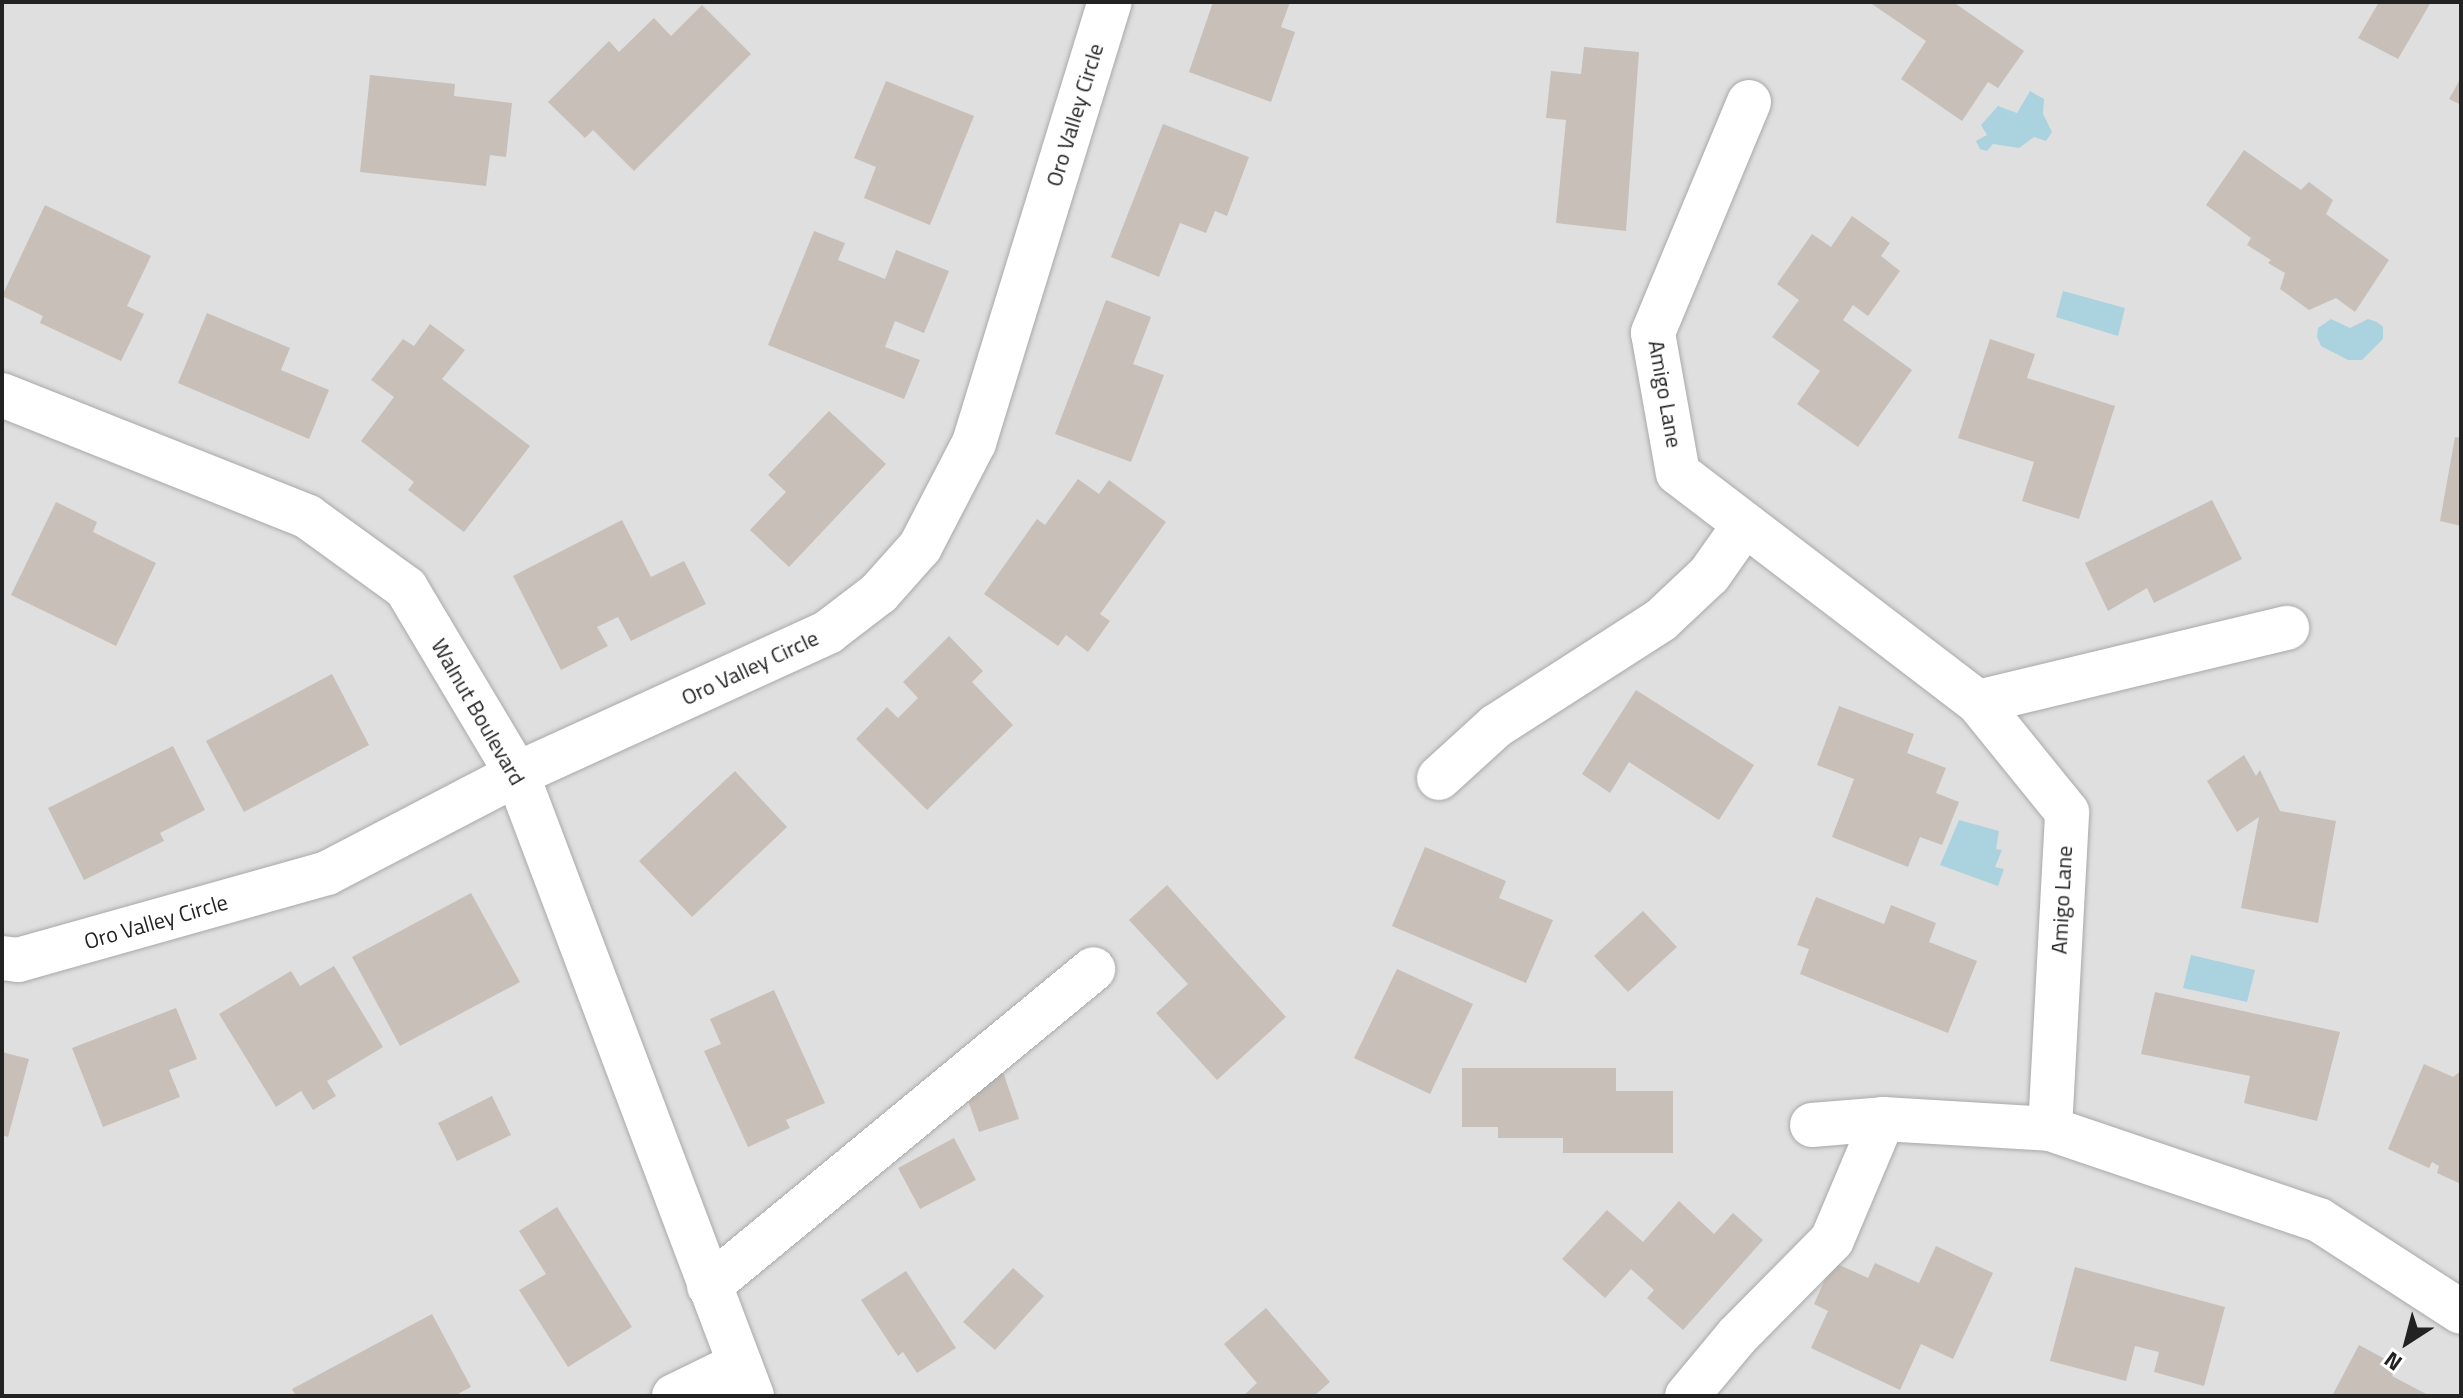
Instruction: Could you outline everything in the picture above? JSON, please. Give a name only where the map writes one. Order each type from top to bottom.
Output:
[{"type":"street","name":"Oro Valley Circle","points":[[10,959],[327,873],[517,774],[828,632],[879,593],[920,547],[974,443],[1110,2]]},
{"type":"street","name":"Amigo Lane","points":[[1749,102],[1653,333],[1678,473],[1978,702],[2067,812],[2050,1129]]},
{"type":"street","name":"Walnut Boulevard","points":[[2,395],[308,517],[406,588],[517,774],[746,1380]]},
{"type":"street","points":[[1439,778],[1496,726],[1661,620],[1709,575],[1745,524]]},
{"type":"street","points":[[1978,702],[2287,628]]},
{"type":"street","points":[[709,1286],[1093,969]]},
{"type":"street","points":[[1687,1396],[1737,1336],[1832,1240],[1883,1119]]},
{"type":"street","points":[[1812,1125],[1883,1119],[2050,1129],[2319,1220],[2461,1312]]},
{"type":"street","points":[[674,1396],[746,1380]]},
{"type":"shaded area","points":[[2,2],[2461,2],[2461,1396],[2,1396]]},
{"type":"water","points":[[2030,91],[2044,99],[2043,114],[2052,132],[2046,141],[2034,137],[2019,148],[1993,144],[1987,151],[1980,149],[1976,141],[1987,135],[1981,125],[1998,106],[2017,113]]},
{"type":"water","points":[[2063,291],[2125,308],[2118,336],[2056,317]]},
{"type":"water","points":[[2331,319],[2350,328],[2368,319],[2377,322],[2383,327],[2383,339],[2362,360],[2348,360],[2321,346],[2317,337],[2318,328]]},
{"type":"water","points":[[1959,820],[1999,831],[1996,849],[2002,850],[1995,867],[2004,869],[1998,886],[1940,865]]},
{"type":"water","points":[[2191,955],[2255,970],[2247,1002],[2183,988]]},
{"type":"building","points":[[1213,2],[1290,2],[1281,27],[1295,32],[1271,102],[1189,72]]},
{"type":"building","points":[[1869,2],[1953,2],[2024,51],[1998,88],[1988,82],[1962,121],[1901,79],[1926,41]]},
{"type":"building","points":[[2379,2],[2431,2],[2398,59],[2358,38]]},
{"type":"building","points":[[702,5],[751,54],[634,171],[593,130],[585,138],[548,102],[609,41],[619,52],[654,18],[671,36]]},
{"type":"building","points":[[1584,47],[1639,52],[1626,231],[1556,223],[1566,120],[1546,118],[1551,71],[1581,74]]},
{"type":"building","points":[[370,75],[455,84],[454,96],[512,103],[506,157],[490,155],[486,186],[360,172]]},
{"type":"building","points":[[2461,78],[2461,105],[2449,99]]},
{"type":"building","points":[[886,81],[974,116],[930,225],[864,198],[876,167],[854,158]]},
{"type":"building","points":[[1163,124],[1249,157],[1227,216],[1215,211],[1206,233],[1180,223],[1159,277],[1111,257]]},
{"type":"building","points":[[2244,150],[2301,190],[2309,182],[2333,200],[2326,214],[2389,260],[2355,312],[2336,298],[2309,310],[2280,289],[2285,273],[2247,245],[2251,238],[2206,205]]},
{"type":"building","points":[[45,205],[151,256],[127,306],[144,314],[121,361],[40,323],[43,316],[2,296]]},
{"type":"building","points":[[1852,216],[1890,243],[1881,256],[1900,271],[1868,316],[1853,305],[1843,320],[1912,370],[1858,447],[1797,404],[1820,371],[1772,337],[1799,300],[1777,284],[1812,234],[1831,247]]},
{"type":"building","points":[[814,231],[845,243],[838,260],[885,279],[896,250],[949,271],[924,333],[895,321],[885,347],[920,360],[904,399],[768,345]]},
{"type":"building","points":[[1106,300],[1151,317],[1133,364],[1164,375],[1131,462],[1055,434]]},
{"type":"building","points":[[207,313],[290,348],[281,370],[329,390],[309,439],[178,383]]},
{"type":"building","points":[[430,324],[465,350],[442,379],[530,446],[464,532],[408,490],[414,482],[361,441],[394,397],[371,380],[403,339],[414,346]]},
{"type":"building","points":[[1990,339],[2035,354],[2027,378],[2115,406],[2079,519],[2022,501],[2034,462],[1958,438]]},
{"type":"building","points":[[829,411],[886,464],[789,567],[750,530],[786,492],[768,475]]},
{"type":"building","points":[[2455,437],[2461,438],[2461,526],[2440,521]]},
{"type":"building","points":[[1078,479],[1099,494],[1109,480],[1166,522],[1100,614],[1110,621],[1088,652],[1066,635],[1058,646],[984,594],[1037,519],[1045,525]]},
{"type":"building","points":[[2212,500],[2242,559],[2154,603],[2147,588],[2108,611],[2085,563]]},
{"type":"building","points":[[56,502],[97,522],[93,532],[156,563],[116,646],[11,595]]},
{"type":"building","points":[[622,520],[651,577],[684,561],[706,604],[631,641],[618,617],[597,627],[608,646],[561,670],[513,576]]},
{"type":"building","points":[[949,636],[983,671],[972,682],[1013,725],[927,810],[856,739],[887,707],[898,718],[918,698],[903,682]]},
{"type":"building","points":[[332,674],[369,745],[244,812],[206,741]]},
{"type":"building","points":[[1636,690],[1754,765],[1719,820],[1629,762],[1610,793],[1582,774]]},
{"type":"building","points":[[1839,706],[1914,734],[1907,753],[1946,768],[1936,793],[1959,802],[1942,845],[1920,837],[1908,867],[1832,837],[1854,779],[1817,765]]},
{"type":"building","points":[[173,746],[205,810],[160,833],[164,841],[84,880],[48,808]]},
{"type":"building","points":[[2244,755],[2256,776],[2260,770],[2280,811],[2336,821],[2318,923],[2241,908],[2259,817],[2237,832],[2207,781]]},
{"type":"building","points":[[735,771],[787,827],[692,917],[639,861]]},
{"type":"building","points":[[1425,847],[1506,881],[1499,898],[1553,920],[1526,983],[1392,926]]},
{"type":"building","points":[[1167,885],[1286,1017],[1217,1080],[1156,1013],[1188,984],[1129,920]]},
{"type":"building","points":[[471,893],[520,982],[400,1046],[352,957]]},
{"type":"building","points":[[1816,897],[1884,924],[1891,905],[1936,923],[1929,942],[1977,961],[1948,1033],[1800,974],[1809,949],[1797,945]]},
{"type":"building","points":[[1643,911],[1677,947],[1628,992],[1594,956]]},
{"type":"building","points":[[334,966],[383,1047],[327,1081],[336,1096],[313,1110],[301,1091],[276,1107],[219,1014],[291,971],[300,986]]},
{"type":"building","points":[[1397,969],[1473,1004],[1430,1094],[1354,1058]]},
{"type":"building","points":[[774,990],[825,1103],[786,1120],[790,1128],[748,1147],[704,1051],[721,1044],[710,1019]]},
{"type":"building","points":[[2155,992],[2340,1032],[2317,1121],[2244,1103],[2250,1076],[2141,1054]]},
{"type":"building","points":[[176,1008],[197,1059],[169,1070],[180,1097],[103,1127],[72,1048]]},
{"type":"building","points":[[2,1052],[29,1059],[8,1137],[2,1135]]},
{"type":"building","points":[[2424,1064],[2453,1077],[2461,1071],[2461,1184],[2437,1173],[2439,1166],[2432,1162],[2429,1168],[2388,1149]]},
{"type":"building","points":[[1462,1068],[1616,1068],[1616,1091],[1673,1091],[1673,1153],[1563,1153],[1563,1138],[1498,1138],[1498,1127],[1462,1127]]},
{"type":"building","points":[[1003,1072],[1019,1119],[979,1132],[963,1086]]},
{"type":"building","points":[[492,1096],[511,1135],[457,1161],[438,1123]]},
{"type":"building","points":[[954,1138],[976,1180],[920,1209],[898,1168]]},
{"type":"building","points":[[1679,1201],[1714,1234],[1733,1213],[1763,1240],[1683,1330],[1647,1298],[1654,1290],[1631,1269],[1605,1298],[1562,1259],[1607,1210],[1643,1242]]},
{"type":"building","points":[[557,1207],[632,1327],[568,1367],[519,1290],[546,1274],[519,1231]]},
{"type":"building","points":[[1936,1246],[1993,1273],[1953,1359],[1921,1344],[1900,1390],[1811,1348],[1828,1311],[1814,1304],[1833,1262],[1868,1278],[1875,1263],[1919,1283]]},
{"type":"building","points":[[2075,1267],[2225,1307],[2204,1386],[2154,1372],[2159,1352],[2135,1346],[2126,1381],[2050,1361]]},
{"type":"building","points":[[1013,1268],[1044,1296],[995,1350],[963,1322]]},
{"type":"building","points":[[906,1271],[956,1348],[917,1373],[903,1352],[898,1356],[861,1300]]},
{"type":"building","points":[[1266,1308],[1330,1382],[1314,1396],[1243,1396],[1257,1383],[1224,1344]]},
{"type":"building","points":[[432,1314],[471,1387],[454,1396],[296,1396],[292,1389]]},
{"type":"building","points":[[2359,1345],[2398,1366],[2392,1376],[2430,1396],[2332,1396]]}]
